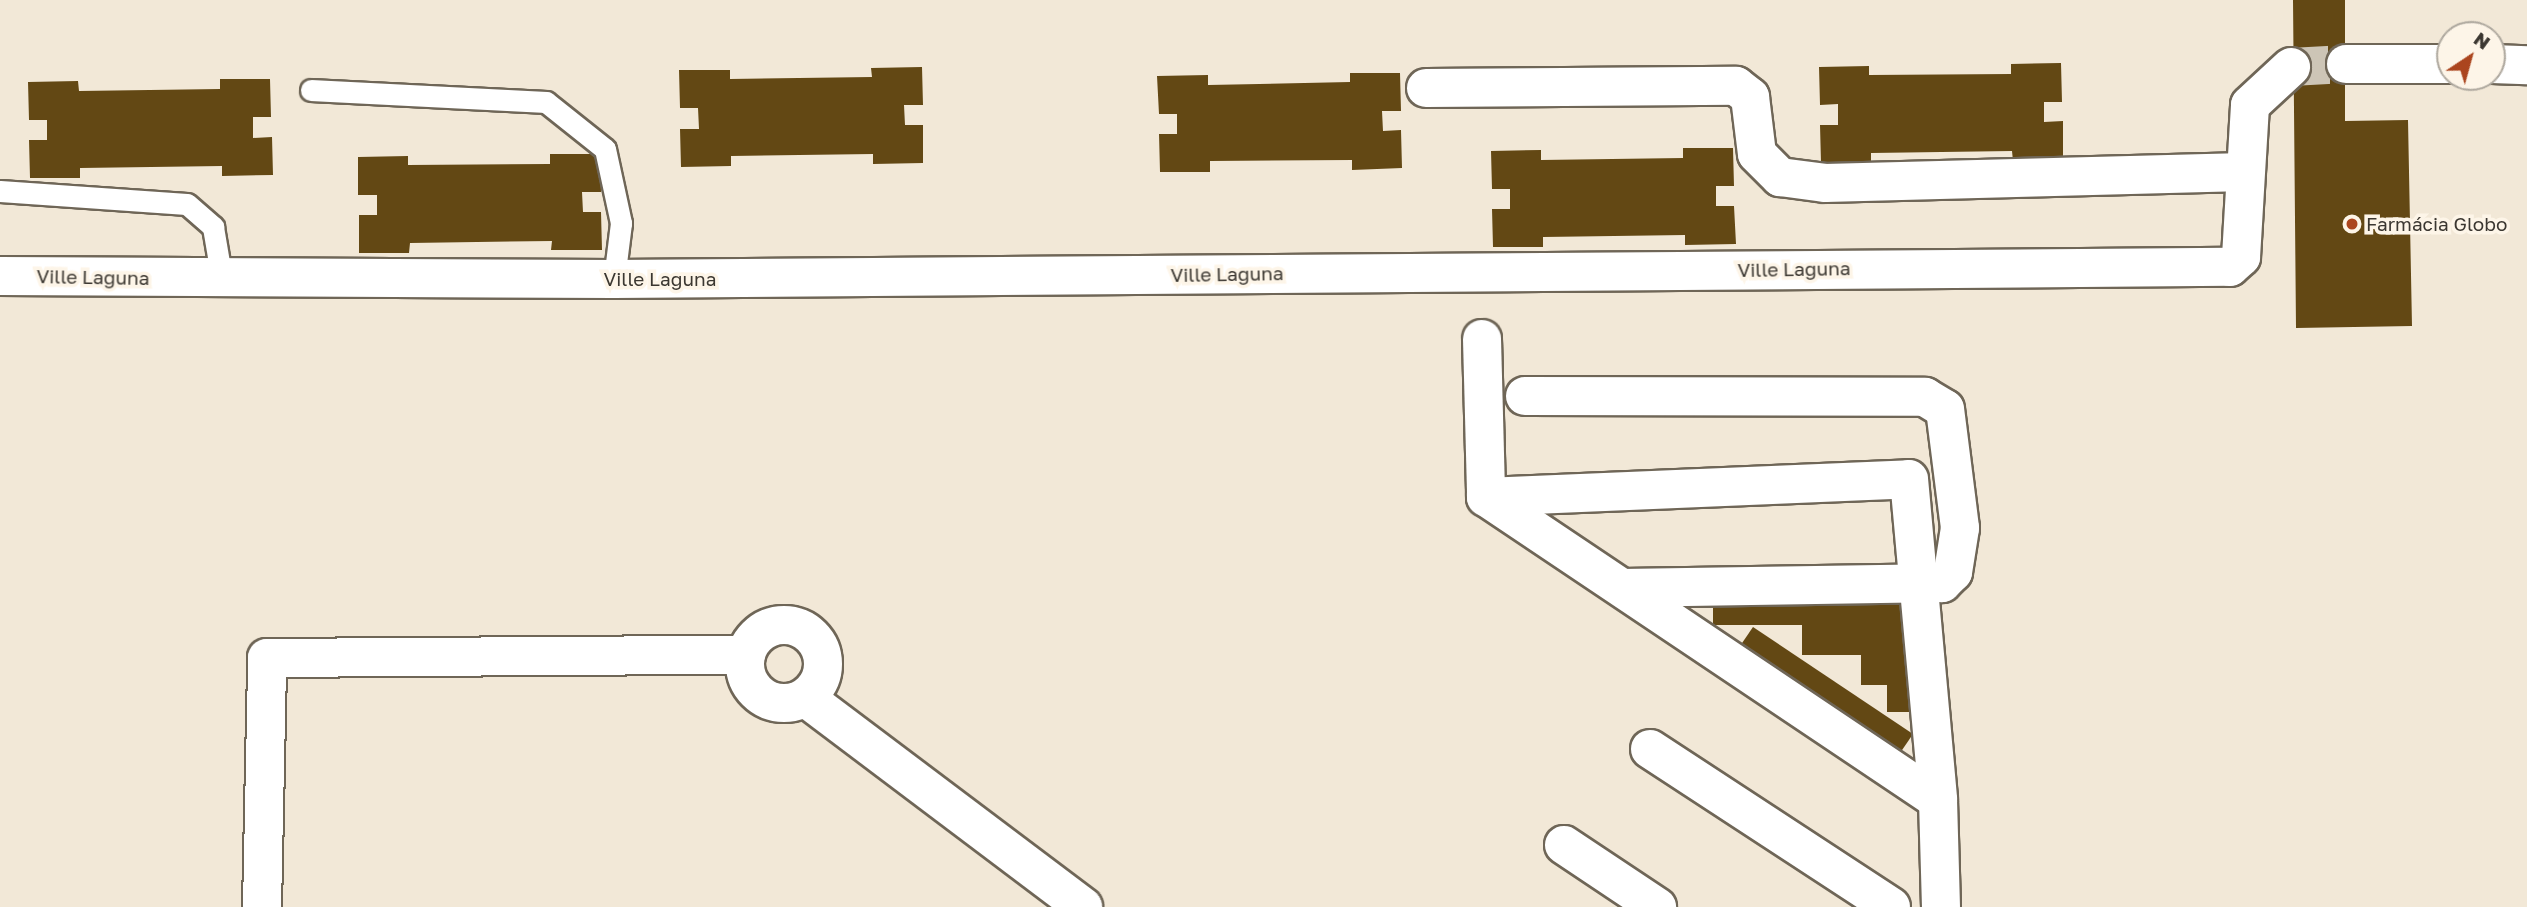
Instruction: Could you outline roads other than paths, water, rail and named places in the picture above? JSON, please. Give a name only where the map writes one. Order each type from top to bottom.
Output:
[{"type":"street","points":[[2346,64],[2436,64]]},
{"type":"street","points":[[2506,64],[2527,65]]},
{"type":"street","name":"Ville Laguna","points":[[0,275],[222,280],[614,279],[2230,267],[2241,257],[2250,105],[2291,66]]},
{"type":"street","points":[[1426,88],[1736,86],[1750,97],[1757,154],[1780,177],[1825,183],[2245,172]]},
{"type":"street","points":[[1482,339],[1486,497]]},
{"type":"street","points":[[1525,396],[1925,397],[1945,409],[1960,528],[1953,572],[1942,583],[1923,586],[1625,587]]},
{"type":"street","points":[[1486,497],[1909,479],[1923,586],[1938,800],[1941,907]]},
{"type":"street","points":[[1486,497],[1625,587],[1938,800]]},
{"type":"street","points":[[771,628],[807,632],[824,658],[817,687],[806,698],[784,703],[762,696],[751,685],[746,655],[752,641],[771,628]]},
{"type":"street","points":[[262,907],[267,658],[746,655]]},
{"type":"street","points":[[806,698],[1083,907]]},
{"type":"street","points":[[1650,749],[1891,907]]},
{"type":"street","points":[[1564,845],[1657,907]]},
{"type":"lane","points":[[311,90],[546,102],[605,149],[621,223],[614,279]]},
{"type":"lane","points":[[0,191],[187,204],[213,227],[222,280]]},
{"type":"tunnel","points":[[2291,67],[2346,64]]},
{"type":"place","name":"Farmácia Globo","points":[[2352,224]]}]
